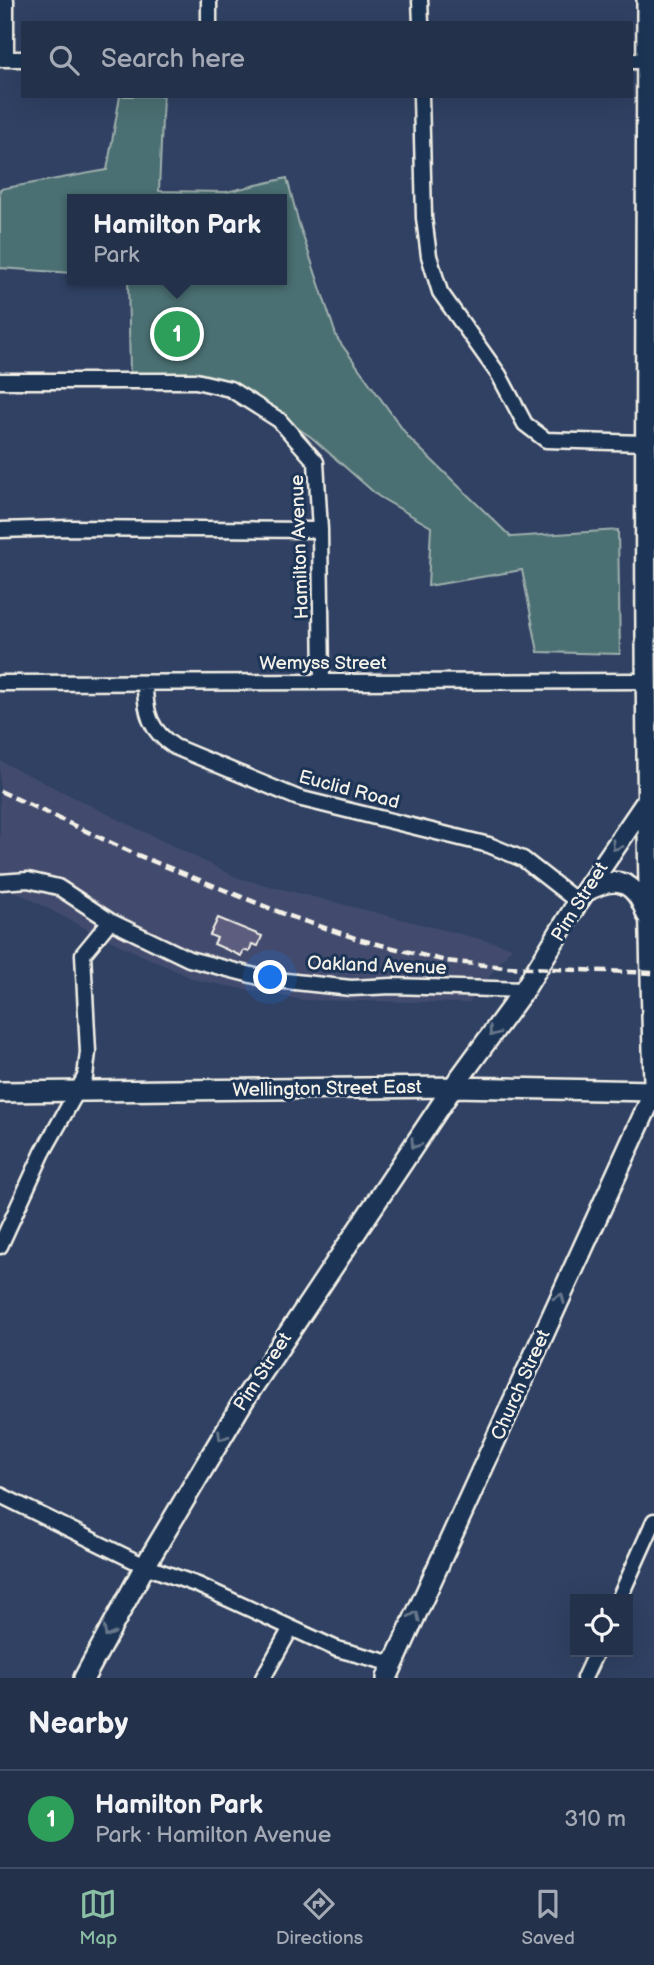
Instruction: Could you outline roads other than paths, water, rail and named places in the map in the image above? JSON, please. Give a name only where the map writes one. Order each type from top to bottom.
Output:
[{"type":"main road","points":[[647,0],[644,61],[649,439],[646,681],[651,795],[654,1081]]},
{"type":"main road","name":"Pim Street","points":[[84,1678],[145,1566],[244,1400],[453,1087],[524,990],[581,897],[651,795]]},
{"type":"main road","points":[[581,897],[601,883],[615,880],[630,887],[642,900],[652,924]]},
{"type":"main road","name":"Wellington Street East","points":[[0,1092],[453,1087],[654,1091]]},
{"type":"main road","name":"Church Street","points":[[390,1671],[654,1091]]},
{"type":"street","points":[[6,0],[3,59],[21,59]]},
{"type":"street","points":[[209,0],[209,21]]},
{"type":"street","points":[[420,0],[421,21]]},
{"type":"street","points":[[422,98],[424,218],[440,292],[499,375],[525,424],[546,440],[649,439]]},
{"type":"street","name":"Hamilton Avenue","points":[[0,381],[196,381],[230,389],[279,421],[316,462],[323,682]]},
{"type":"street","points":[[0,530],[320,530]]},
{"type":"street","name":"Wemyss Street","points":[[0,683],[646,681]]},
{"type":"street","name":"Euclid Road","points":[[145,684],[149,718],[159,736],[175,747],[298,798],[489,845],[523,859],[581,897]]},
{"type":"street","name":"Oakland Avenue","points":[[0,882],[29,880],[58,887],[110,921],[189,960],[267,979],[351,988],[391,986],[524,990]]},
{"type":"street","points":[[0,1246],[43,1152],[85,1077],[88,1052],[83,954],[110,921]]},
{"type":"street","points":[[0,1495],[145,1566],[198,1585],[390,1671]]},
{"type":"street","points":[[621,1594],[654,1521]]},
{"type":"street","points":[[263,1678],[291,1628]]},
{"type":"street","points":[[584,1678],[594,1657]]},
{"type":"railway","points":[[0,791],[135,854],[289,916],[361,940],[446,961],[505,967],[654,973]]},
{"type":"place","name":"Hamilton Park","points":[[177,334]]}]
